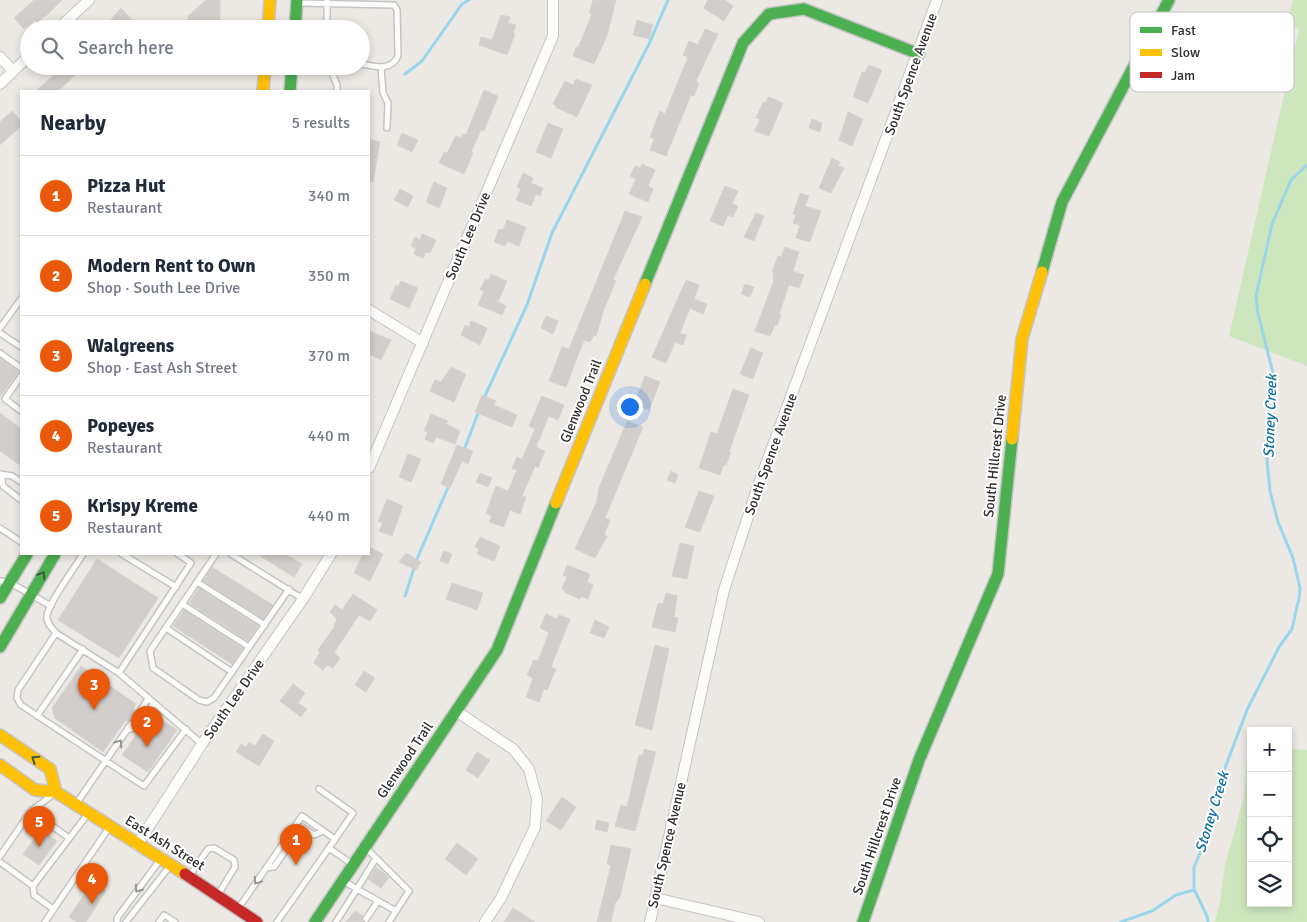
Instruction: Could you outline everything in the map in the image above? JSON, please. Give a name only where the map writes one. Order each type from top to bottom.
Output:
[{"type":"street","points":[[68,20],[89,0]]},
{"type":"street","points":[[269,20],[270,0]]},
{"type":"street","name":"South Lee Drive","points":[[370,466],[552,36],[553,0]]},
{"type":"street","name":"South Spence Avenue","points":[[650,922],[724,590],[758,486],[919,54],[937,0]]},
{"type":"street","name":"South Hillcrest Drive","points":[[1163,12],[1169,0]]},
{"type":"street","points":[[295,20],[296,2]]},
{"type":"street","name":"Glenwood Trail","points":[[315,922],[497,650],[743,43],[769,14],[804,9],[919,54]]},
{"type":"street","points":[[0,57],[13,71]]},
{"type":"street","points":[[0,84],[20,64]]},
{"type":"street","name":"South Hillcrest Drive","points":[[862,922],[919,760],[998,574],[1022,339],[1062,202],[1130,74]]},
{"type":"street","points":[[263,90],[264,75]]},
{"type":"street","points":[[290,90],[291,75]]},
{"type":"street","points":[[370,311],[423,343]]},
{"type":"street","points":[[0,598],[5,581],[26,555]]},
{"type":"street","points":[[0,647],[54,555]]},
{"type":"street","name":"South Lee Drive","points":[[137,845],[202,744],[303,599],[330,555]]},
{"type":"street","points":[[456,711],[513,749],[529,769],[537,799],[535,827],[501,898],[485,922]]},
{"type":"street","points":[[0,735],[50,769],[56,792]]},
{"type":"street","name":"East Ash Street","points":[[0,765],[35,790],[56,792],[76,804],[137,845],[172,864],[257,922]]},
{"type":"street","points":[[655,898],[760,922]]},
{"type":"lane","points":[[296,2],[392,5],[396,8],[398,56],[393,64],[382,67],[370,65]]},
{"type":"lane","points":[[327,2],[327,20]]},
{"type":"lane","points":[[382,67],[383,93],[388,103],[387,128]]},
{"type":"lane","points":[[333,75],[337,90]]},
{"type":"lane","points":[[0,328],[20,300]]},
{"type":"lane","points":[[0,333],[20,346]]},
{"type":"lane","points":[[0,353],[20,367]]},
{"type":"lane","points":[[20,379],[5,399],[20,410]]},
{"type":"lane","points":[[20,481],[12,476],[0,474],[3,486],[20,499]]},
{"type":"lane","points":[[0,528],[20,541]]},
{"type":"lane","points":[[82,555],[51,606],[47,616],[49,625],[56,633],[119,674],[202,744]]},
{"type":"lane","points":[[124,555],[176,587]]},
{"type":"lane","points":[[119,674],[191,563],[179,555]]},
{"type":"lane","points":[[215,555],[150,651],[153,668],[199,700],[207,702],[214,698],[289,589]]},
{"type":"lane","points":[[233,555],[303,599]]},
{"type":"lane","points":[[5,581],[51,606]]},
{"type":"lane","points":[[197,582],[265,624]]},
{"type":"lane","points":[[182,604],[249,647]]},
{"type":"lane","points":[[166,628],[232,672]]},
{"type":"lane","points":[[56,633],[18,690],[17,698],[20,705],[144,786],[186,730]]},
{"type":"lane","points":[[37,716],[83,649]]},
{"type":"lane","points":[[139,713],[148,699]]},
{"type":"lane","points":[[127,730],[137,727],[153,704]]},
{"type":"lane","points":[[76,804],[131,724]]},
{"type":"lane","points":[[277,922],[353,813],[319,789]]},
{"type":"lane","points":[[0,856],[32,811],[56,792]]},
{"type":"lane","points":[[32,811],[69,838]]},
{"type":"lane","points":[[54,909],[34,895],[33,886],[88,812]]},
{"type":"lane","points":[[238,909],[302,816],[335,839]]},
{"type":"lane","points":[[45,922],[110,826]]},
{"type":"lane","points":[[266,868],[274,867],[302,827],[314,835],[323,831]]},
{"type":"lane","points":[[365,847],[409,891],[389,922]]},
{"type":"lane","points":[[189,876],[208,849],[214,848],[234,860],[235,867],[217,895]]},
{"type":"lane","points":[[329,848],[353,864]]},
{"type":"lane","points":[[118,922],[117,918],[161,858]]},
{"type":"lane","points":[[336,922],[376,858]]},
{"type":"lane","points":[[0,862],[33,886]]},
{"type":"lane","points":[[126,922],[172,864]]},
{"type":"lane","points":[[343,880],[396,911]]},
{"type":"lane","points":[[366,919],[378,901]]},
{"type":"lane","points":[[159,922],[164,914],[175,922]]},
{"type":"green space","points":[[1293,0],[1307,0],[1307,366],[1229,336],[1285,92],[1294,92],[1294,51],[1299,29],[1294,27],[1294,12],[1290,12]]},
{"type":"green space","points":[[1292,749],[1307,750],[1307,922],[1215,922],[1225,865],[1244,797],[1247,759],[1247,907],[1292,907]]},
{"type":"building","points":[[34,0],[62,0],[40,20],[20,20],[20,25],[14,18]]},
{"type":"building","points":[[206,0],[220,0],[220,20],[188,20],[188,16]]},
{"type":"building","points":[[593,0],[616,0],[607,36],[594,64],[573,56],[592,14],[589,13]]},
{"type":"building","points":[[708,0],[725,0],[733,6],[724,21],[705,9],[704,7]]},
{"type":"building","points":[[121,8],[132,20],[111,20]]},
{"type":"building","points":[[501,15],[510,17],[508,23],[516,25],[513,33],[515,34],[507,55],[479,45],[481,37],[492,40]]},
{"type":"building","points":[[637,20],[653,25],[649,39],[633,35]]},
{"type":"building","points":[[705,29],[718,34],[696,81],[699,83],[694,96],[691,95],[666,156],[650,150],[654,139],[650,137],[660,111],[665,114],[688,57],[683,55],[689,41],[698,45]]},
{"type":"building","points":[[869,65],[882,70],[868,103],[853,97],[862,72],[865,73]]},
{"type":"building","points":[[54,75],[75,75],[59,90],[37,90]]},
{"type":"building","points":[[576,79],[592,85],[577,117],[555,107],[556,105],[553,104],[565,81],[573,85]]},
{"type":"building","points":[[484,90],[498,96],[484,131],[481,130],[471,152],[473,153],[464,174],[439,163],[444,152],[447,153],[456,136],[461,138],[463,134],[466,135]]},
{"type":"building","points":[[768,97],[783,103],[769,136],[755,131],[760,119],[756,118],[763,102],[766,103]]},
{"type":"building","points":[[12,111],[20,120],[20,127],[0,145],[0,122]]},
{"type":"building","points":[[848,112],[863,119],[852,146],[839,140]]},
{"type":"building","points":[[812,119],[822,123],[820,132],[809,128]]},
{"type":"building","points":[[548,123],[563,129],[551,158],[536,152]]},
{"type":"building","points":[[402,133],[418,140],[412,152],[397,145]]},
{"type":"building","points":[[370,139],[380,142],[373,182],[370,182]]},
{"type":"building","points":[[832,158],[840,162],[838,166],[844,168],[831,193],[819,188]]},
{"type":"building","points":[[642,164],[655,170],[648,186],[653,189],[648,202],[629,194],[636,179],[630,176],[635,166],[640,168]]},
{"type":"building","points":[[523,173],[533,178],[531,183],[543,188],[540,196],[536,194],[531,206],[516,200],[521,189],[517,187]]},
{"type":"building","points":[[434,182],[447,188],[439,208],[426,202]]},
{"type":"building","points":[[725,186],[738,191],[732,204],[738,206],[733,217],[728,215],[723,226],[710,221]]},
{"type":"building","points":[[400,189],[413,196],[408,207],[394,200]]},
{"type":"building","points":[[800,193],[809,196],[805,206],[821,211],[810,242],[796,238],[800,225],[793,223],[796,215],[793,214]]},
{"type":"building","points":[[625,211],[642,217],[613,280],[616,281],[604,309],[596,336],[594,335],[590,342],[584,340],[566,387],[549,381],[562,347],[569,349]]},
{"type":"building","points":[[756,213],[764,216],[754,241],[744,237]]},
{"type":"building","points":[[507,220],[526,227],[519,246],[507,241],[505,246],[494,242],[499,229],[503,230]]},
{"type":"building","points":[[422,234],[436,240],[430,253],[426,252],[423,258],[414,254],[416,248],[411,246],[415,237],[420,240]]},
{"type":"building","points":[[785,247],[799,252],[793,271],[804,275],[799,288],[789,285],[777,326],[775,325],[770,336],[755,331],[774,280],[774,273],[772,272],[778,256],[781,257]]},
{"type":"building","points":[[491,274],[507,281],[498,302],[506,306],[502,315],[478,305],[484,291],[480,290],[485,279],[488,281]]},
{"type":"building","points":[[686,280],[699,285],[694,299],[707,304],[703,314],[690,308],[680,333],[686,335],[683,345],[675,342],[666,363],[652,357]]},
{"type":"building","points":[[401,281],[418,288],[409,308],[390,299],[396,285],[398,287]]},
{"type":"building","points":[[745,284],[754,287],[750,297],[741,294]]},
{"type":"building","points":[[546,316],[558,321],[553,334],[541,328]]},
{"type":"building","points":[[471,321],[487,328],[480,345],[461,335],[465,325],[469,327]]},
{"type":"building","points":[[370,331],[391,340],[381,360],[370,354]]},
{"type":"building","points":[[751,348],[763,353],[753,379],[740,374]]},
{"type":"building","points":[[0,358],[18,372],[0,397]]},
{"type":"building","points":[[451,367],[466,374],[454,402],[430,391],[435,380],[441,382]]},
{"type":"building","points":[[645,376],[660,382],[649,410],[634,404]]},
{"type":"building","points":[[733,389],[749,395],[729,452],[731,452],[720,475],[699,468],[711,432],[717,434]]},
{"type":"building","points":[[482,395],[496,401],[494,405],[517,415],[512,427],[475,412]]},
{"type":"building","points":[[542,396],[564,405],[558,420],[549,416],[536,447],[545,451],[538,468],[535,466],[522,496],[526,497],[520,514],[510,510],[504,527],[489,522],[492,516],[486,513],[496,486],[508,491],[517,470],[512,468],[517,457],[522,459],[535,429],[529,426]]},
{"type":"building","points":[[0,413],[20,428],[20,465],[0,451]]},
{"type":"building","points":[[431,414],[448,421],[446,424],[460,431],[455,444],[436,437],[433,443],[425,439],[428,432],[424,431]]},
{"type":"building","points":[[627,421],[643,427],[605,518],[610,520],[604,535],[607,536],[595,558],[575,549],[597,501],[599,488]]},
{"type":"building","points":[[457,445],[473,451],[468,464],[462,461],[450,488],[441,484]]},
{"type":"building","points":[[408,454],[421,459],[411,482],[399,477]]},
{"type":"building","points":[[671,471],[678,475],[675,483],[667,480]]},
{"type":"building","points":[[480,473],[492,478],[488,487],[476,482]]},
{"type":"building","points":[[699,491],[714,496],[700,532],[685,527]]},
{"type":"building","points":[[387,499],[403,506],[392,536],[379,531],[383,523],[378,521]]},
{"type":"building","points":[[480,537],[500,546],[494,561],[477,554],[479,549],[475,547]]},
{"type":"building","points":[[680,543],[694,546],[687,579],[672,576]]},
{"type":"building","points":[[370,548],[383,554],[370,581],[354,573],[363,555],[370,555]]},
{"type":"building","points":[[444,551],[452,554],[448,564],[440,561]]},
{"type":"building","points":[[406,553],[421,562],[416,570],[399,562]]},
{"type":"building","points":[[259,555],[287,555],[302,564],[294,577]]},
{"type":"building","points":[[97,559],[158,598],[119,658],[58,620]]},
{"type":"building","points":[[567,565],[590,574],[587,582],[593,585],[588,599],[581,596],[580,599],[564,592],[565,590],[562,588],[567,577],[563,575]]},
{"type":"building","points":[[212,567],[273,605],[263,619],[203,581]]},
{"type":"building","points":[[452,583],[483,593],[477,610],[446,599]]},
{"type":"building","points":[[199,588],[258,626],[248,641],[189,603]]},
{"type":"building","points":[[666,593],[677,596],[674,617],[678,618],[675,632],[652,627],[658,603],[663,604]]},
{"type":"building","points":[[353,594],[377,610],[370,621],[359,615],[334,653],[340,658],[333,668],[327,665],[323,670],[314,663],[320,652],[318,650],[335,626],[337,619],[330,612],[335,605],[342,610]]},
{"type":"building","points":[[184,610],[243,648],[232,664],[173,626]]},
{"type":"building","points":[[546,614],[557,619],[559,615],[570,619],[551,667],[556,669],[547,690],[544,689],[539,702],[526,697],[533,678],[527,675],[534,660],[538,661],[549,633],[540,628]]},
{"type":"building","points":[[595,620],[609,627],[604,638],[590,633]]},
{"type":"building","points":[[655,645],[669,649],[652,730],[635,725]]},
{"type":"building","points":[[81,666],[136,704],[133,708],[138,717],[135,722],[132,720],[125,721],[103,752],[55,718],[52,708]]},
{"type":"building","points":[[364,671],[375,678],[366,692],[355,685]]},
{"type":"building","points":[[293,684],[305,693],[298,703],[307,709],[301,717],[280,701]]},
{"type":"building","points":[[152,713],[177,730],[148,772],[122,755]]},
{"type":"building","points":[[263,734],[274,741],[259,766],[236,752],[241,744],[246,747],[249,742],[255,746]]},
{"type":"building","points":[[644,749],[656,752],[635,831],[615,826],[621,805],[627,807],[639,755],[643,756]]},
{"type":"building","points":[[477,752],[490,760],[478,778],[466,770]]},
{"type":"building","points":[[562,797],[576,807],[561,830],[546,821]]},
{"type":"building","points":[[597,820],[609,823],[607,832],[595,829]]},
{"type":"building","points":[[41,830],[57,841],[39,865],[23,854]]},
{"type":"building","points":[[457,843],[478,859],[466,875],[445,859]]},
{"type":"building","points":[[611,845],[631,849],[620,897],[615,903],[611,922],[597,922],[611,865],[607,864]]},
{"type":"building","points":[[376,867],[389,877],[381,888],[368,879]]},
{"type":"building","points":[[93,882],[106,891],[86,922],[77,922],[69,917]]},
{"type":"building","points":[[513,908],[535,922],[504,922]]},
{"type":"building","points":[[355,911],[363,916],[363,922],[346,922]]},
{"type":"waterway","points":[[405,74],[422,61],[462,4],[469,0]]},
{"type":"waterway","points":[[484,398],[527,305],[552,233],[649,44],[668,0]]},
{"type":"waterway","name":"Stoney Creek","points":[[1208,922],[1194,889],[1194,867],[1205,842],[1217,789],[1247,710],[1279,647],[1292,629],[1299,598],[1300,588],[1293,558],[1278,522],[1270,491],[1267,460],[1267,427],[1273,373],[1258,314],[1256,296],[1272,224],[1291,180],[1307,165]]},
{"type":"waterway","points":[[464,450],[479,411]]},
{"type":"waterway","points":[[405,596],[417,559],[449,485]]},
{"type":"waterway","points":[[1121,922],[1152,911],[1176,895],[1194,890]]},
{"type":"traffic: fast","points":[[296,20],[297,0]]},
{"type":"traffic: fast","points":[[1163,12],[1169,0]]},
{"type":"traffic: fast","points":[[645,284],[743,43],[769,14],[804,9],[919,54]]},
{"type":"traffic: fast","points":[[1042,272],[1062,202],[1130,74]]},
{"type":"traffic: fast","points":[[290,90],[291,75]]},
{"type":"traffic: fast","points":[[863,922],[919,760],[998,574],[1012,439]]},
{"type":"traffic: fast","points":[[315,922],[497,650],[556,503]]},
{"type":"traffic: fast","points":[[0,598],[26,555]]},
{"type":"traffic: fast","points":[[0,647],[54,555]]},
{"type":"traffic: slow","points":[[269,20],[270,0]]},
{"type":"traffic: slow","points":[[263,90],[264,75]]},
{"type":"traffic: slow","points":[[1012,439],[1022,339],[1042,272]]},
{"type":"traffic: slow","points":[[556,503],[645,284]]},
{"type":"traffic: slow","points":[[0,735],[50,769],[56,792]]},
{"type":"traffic: slow","points":[[0,765],[35,790],[56,792],[185,874]]},
{"type":"traffic: jam","points":[[185,874],[257,922]]},
{"type":"place","name":"Walgreens","points":[[94,710]]},
{"type":"place","name":"Modern Rent to Own","points":[[147,747]]},
{"type":"place","name":"Krispy Kreme","points":[[39,847]]},
{"type":"place","name":"Pizza Hut","points":[[296,865]]},
{"type":"place","name":"Popeyes","points":[[92,904]]}]
